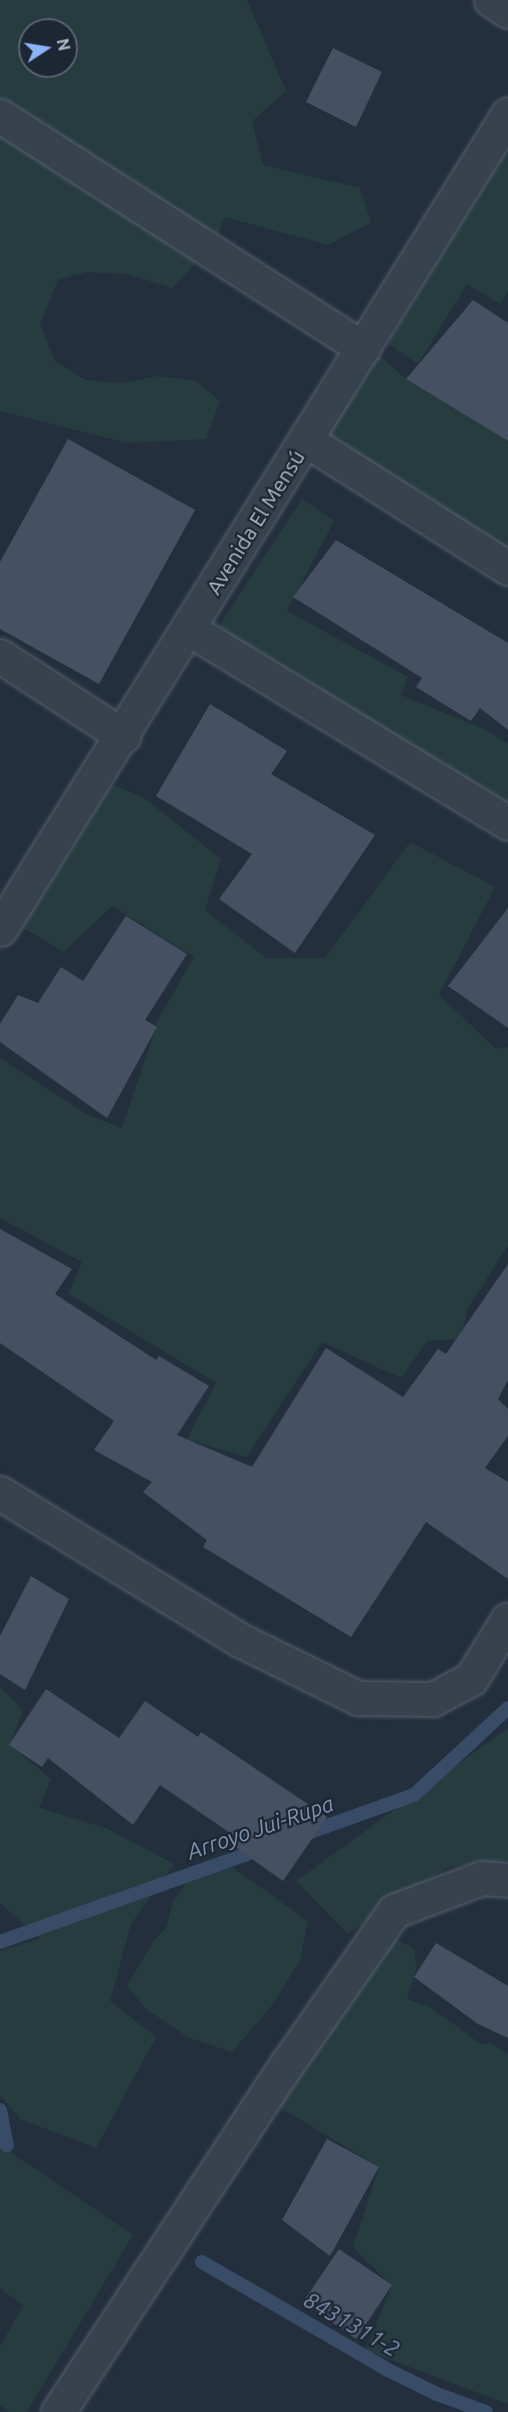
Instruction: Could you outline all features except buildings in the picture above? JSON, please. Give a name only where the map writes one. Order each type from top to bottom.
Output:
[{"type":"street","points":[[491,0],[508,10]]},
{"type":"street","name":"Avenida El Mensú","points":[[0,929],[123,736],[508,114]]},
{"type":"street","points":[[0,116],[363,348]]},
{"type":"street","points":[[306,440],[508,568]]},
{"type":"street","points":[[189,629],[508,823]]},
{"type":"street","points":[[0,656],[123,736]]},
{"type":"street","points":[[0,1493],[240,1640],[358,1698],[433,1699],[471,1679],[508,1619]]},
{"type":"street","points":[[58,2412],[289,2061],[394,1911],[482,1878],[508,1880]]},
{"type":"green space","points":[[0,0],[247,0],[286,91],[252,121],[263,165],[360,188],[371,223],[328,245],[224,217],[216,242],[172,288],[127,274],[86,272],[58,280],[40,324],[55,361],[85,380],[123,383],[157,376],[196,381],[220,401],[206,439],[127,443],[0,411]]},
{"type":"green space","points":[[508,143],[508,291],[500,304],[467,284],[418,364],[388,344]]},
{"type":"green space","points":[[379,355],[406,379],[508,441],[508,550],[326,434]]},
{"type":"green space","points":[[302,499],[334,521],[287,611],[408,677],[401,695],[484,729],[508,744],[508,811],[214,633]]},
{"type":"green space","points":[[111,784],[143,797],[221,859],[205,910],[266,958],[325,958],[410,842],[495,887],[439,995],[496,1049],[508,1047],[508,1245],[468,1308],[460,1339],[427,1341],[401,1378],[322,1342],[246,1457],[187,1439],[216,1383],[69,1294],[82,1262],[0,1218],[0,1058],[88,1115],[122,1128],[159,1018],[194,957],[112,906],[64,952],[22,927]]},
{"type":"green space","points":[[0,1687],[23,1710],[10,1745],[51,1779],[39,1808],[106,1828],[174,1864],[131,1924],[110,2001],[156,2037],[96,2148],[20,2119],[0,2095],[0,1951],[41,1938],[0,1903]]},
{"type":"green space","points":[[508,1728],[508,1860],[447,1867],[348,1934],[296,1881]]},
{"type":"green space","points":[[222,1860],[308,1921],[300,1960],[274,2003],[232,2052],[189,2038],[146,2009],[127,1986],[154,1940],[166,1928],[173,1902],[195,1871]]},
{"type":"green space","points":[[379,1931],[415,1949],[416,1970],[407,1999],[430,2007],[482,2045],[490,2043],[508,2054],[508,2404],[365,2350],[392,2286],[353,2247],[379,2167],[279,2107],[331,1998]]},
{"type":"green space","points":[[0,2145],[133,2235],[27,2412],[9,2412],[0,2405],[0,2346],[23,2306],[0,2288]]},
{"type":"waterway","name":"Arroyo Jui-Rupa","points":[[302,1835],[414,1795],[508,1708]]},
{"type":"waterway","name":"Arroyo Jui-Rupa","points":[[0,1942],[261,1849]]},
{"type":"waterway","name":"8431311-2","points":[[0,2110],[7,2145]]},
{"type":"waterway","name":"8431311-2","points":[[202,2262],[388,2370],[437,2394],[486,2412]]}]
